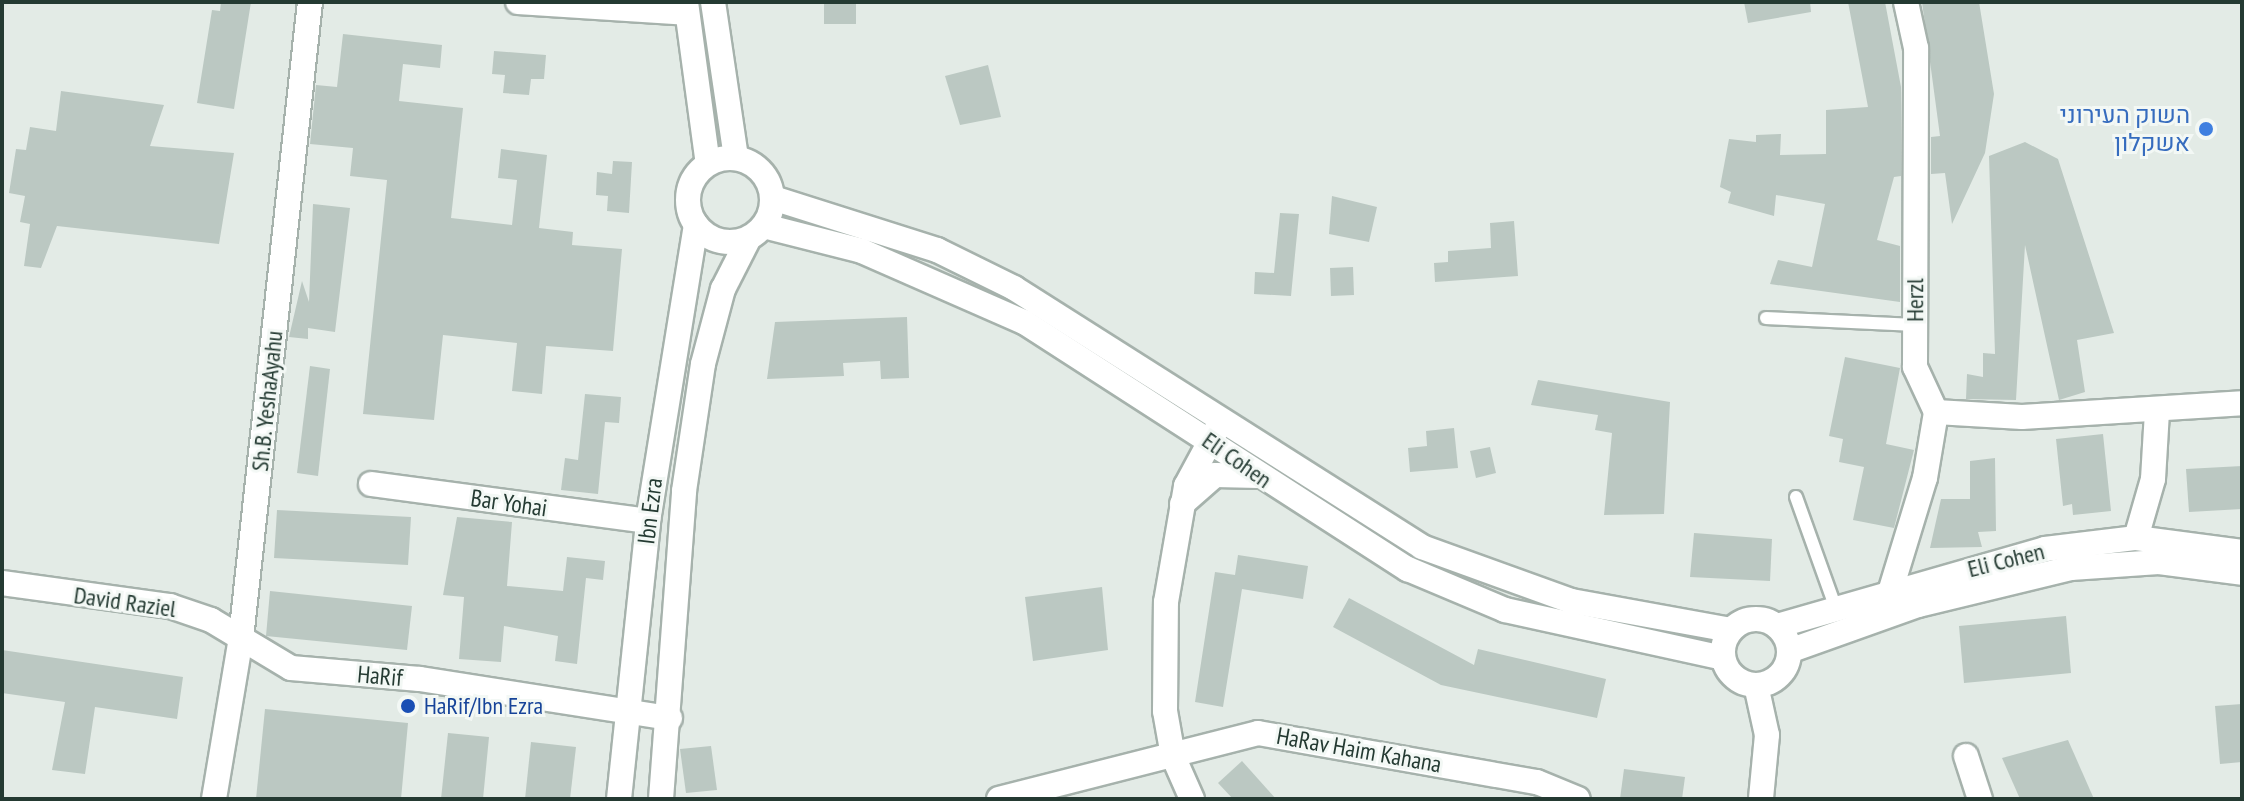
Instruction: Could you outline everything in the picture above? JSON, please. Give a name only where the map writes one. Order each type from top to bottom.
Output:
[{"type":"street","name":"Sh.B. YeshaAyahu","points":[[214,799],[241,638],[310,2]]},
{"type":"street","points":[[518,2],[686,8],[708,164]]},
{"type":"street","points":[[713,2],[736,158]]},
{"type":"street","name":"Herzl","points":[[1906,2],[1916,48],[1915,367],[1936,412]]},
{"type":"street","points":[[736,158],[758,167],[773,198],[756,232],[720,241],[696,225],[689,191],[708,164],[736,158]]},
{"type":"street","name":"Eli Cohen","points":[[773,198],[937,250],[1126,353],[1321,489],[1422,547],[1507,584],[1730,630]]},
{"type":"street","name":"Ibn Ezra","points":[[619,799],[648,521],[696,225]]},
{"type":"street","name":"Eli Cohen","points":[[756,232],[862,251],[956,289],[1117,376],[1261,477],[1408,569],[1505,610],[1723,658]]},
{"type":"street","name":"Ibn Ezra","points":[[661,799],[670,718],[684,491],[703,364],[723,289],[756,232]]},
{"type":"street","points":[[1891,589],[1925,478],[1936,412],[2157,411],[2242,403]]},
{"type":"street","points":[[2136,538],[2153,479],[2157,411]]},
{"type":"street","points":[[1192,799],[1173,756],[1163,642],[1182,504],[1209,440],[1223,419]]},
{"type":"street","points":[[1182,504],[1215,475],[1261,477]]},
{"type":"street","name":"Bar Yohai","points":[[371,484],[648,521]]},
{"type":"street","name":"Eli Cohen","points":[[1777,626],[1891,589],[2045,549],[2136,538],[2242,552]]},
{"type":"street","name":"Eli Cohen","points":[[1789,651],[1918,605],[2071,568],[2159,562],[2242,573]]},
{"type":"street","name":"David Raziel","points":[[2,583],[170,606],[241,638]]},
{"type":"street","points":[[1758,618],[1777,626],[1789,651],[1780,675],[1756,685],[1731,674],[1723,658],[1730,630],[1758,618]]},
{"type":"street","name":"HaRif","points":[[241,638],[291,668],[420,679],[628,715],[670,718]]},
{"type":"street","points":[[1756,685],[1767,735],[1761,799]]},
{"type":"street","name":"HaRav Haim Kahana","points":[[999,799],[1258,733],[1299,737],[1537,782],[1578,799]]},
{"type":"street","points":[[1966,756],[1980,799]]},
{"type":"lane","points":[[1766,318],[1915,325]]},
{"type":"lane","points":[[1796,497],[1835,606]]},
{"type":"building","points":[[221,2],[251,2],[234,109],[197,103],[212,10],[220,11]]},
{"type":"building","points":[[824,2],[856,2],[856,24],[824,24]]},
{"type":"building","points":[[1744,2],[1810,2],[1811,12],[1748,23]]},
{"type":"building","points":[[1848,2],[1885,2],[1901,87],[1901,176],[1894,177],[1877,240],[1900,246],[1900,302],[1770,284],[1778,260],[1812,267],[1825,204],[1776,195],[1774,216],[1728,203],[1731,192],[1720,187],[1729,139],[1756,142],[1756,135],[1781,134],[1780,155],[1826,154],[1826,110],[1868,107]]},
{"type":"building","points":[[1922,2],[1979,2],[1994,94],[1985,153],[1952,224],[1945,173],[1931,174],[1931,137],[1940,136]]},
{"type":"building","points":[[343,34],[442,45],[440,68],[403,64],[399,101],[463,108],[451,218],[512,225],[517,180],[498,178],[501,149],[547,155],[539,228],[573,232],[572,245],[622,249],[613,351],[546,346],[542,394],[512,391],[517,343],[443,335],[434,420],[363,414],[387,180],[350,176],[353,148],[310,144],[316,85],[337,87]]},
{"type":"building","points":[[494,51],[546,55],[544,79],[531,79],[529,95],[503,93],[505,75],[492,74]]},
{"type":"building","points":[[988,65],[1001,117],[960,125],[945,76]]},
{"type":"building","points":[[61,91],[164,105],[150,146],[234,153],[219,244],[57,226],[41,268],[24,266],[30,224],[20,222],[25,196],[9,193],[16,149],[26,150],[30,127],[56,131]]},
{"type":"building","points":[[2025,142],[2058,159],[2114,333],[2077,340],[2085,392],[2059,400],[2025,245],[2016,400],[1966,399],[1967,374],[1983,377],[1983,353],[1995,354],[1989,156]]},
{"type":"building","points":[[613,161],[632,162],[629,213],[607,211],[608,196],[596,195],[597,172],[612,174]]},
{"type":"building","points":[[1332,196],[1377,207],[1369,242],[1329,234]]},
{"type":"building","points":[[313,204],[350,208],[335,332],[308,328],[308,339],[289,337],[302,281],[309,302]]},
{"type":"building","points":[[1280,213],[1299,214],[1291,296],[1254,294],[1255,272],[1274,273]]},
{"type":"building","points":[[1514,221],[1518,276],[1435,282],[1434,263],[1448,262],[1448,251],[1491,248],[1490,223]]},
{"type":"building","points":[[1353,267],[1354,295],[1331,296],[1330,268]]},
{"type":"building","points":[[907,317],[909,378],[881,379],[880,361],[843,363],[844,376],[767,379],[775,322]]},
{"type":"building","points":[[1845,357],[1900,368],[1886,444],[1914,450],[1894,528],[1853,520],[1864,467],[1839,462],[1843,439],[1829,436]]},
{"type":"building","points":[[310,366],[330,369],[318,476],[297,473]]},
{"type":"building","points":[[1538,380],[1670,402],[1664,514],[1604,515],[1612,433],[1595,430],[1598,415],[1531,405]]},
{"type":"building","points":[[585,394],[621,397],[619,423],[605,422],[598,494],[561,490],[565,458],[578,460]]},
{"type":"building","points":[[1454,428],[1458,468],[1410,472],[1408,448],[1427,446],[1426,431]]},
{"type":"building","points":[[2103,434],[2111,511],[2073,515],[2072,504],[2063,506],[2056,439]]},
{"type":"building","points":[[1490,447],[1496,473],[1476,478],[1470,451]]},
{"type":"building","points":[[1995,458],[1996,531],[1978,532],[1982,547],[1930,548],[1941,499],[1970,499],[1970,461]]},
{"type":"building","points":[[2242,466],[2242,509],[2189,512],[2186,469]]},
{"type":"building","points":[[277,510],[411,517],[408,565],[274,558]]},
{"type":"building","points":[[457,517],[512,522],[507,586],[563,591],[567,557],[605,561],[603,580],[586,578],[577,664],[555,661],[558,636],[504,626],[501,662],[459,659],[464,597],[443,595]]},
{"type":"building","points":[[1694,533],[1772,539],[1770,581],[1690,577]]},
{"type":"building","points":[[1238,555],[1308,566],[1303,599],[1242,589],[1223,707],[1195,702],[1215,572],[1235,575]]},
{"type":"building","points":[[1102,587],[1108,650],[1033,661],[1025,597]]},
{"type":"building","points":[[270,591],[412,606],[407,650],[266,636]]},
{"type":"building","points":[[1349,598],[1474,665],[1478,649],[1606,679],[1597,718],[1441,685],[1333,627]]},
{"type":"building","points":[[2066,616],[2071,673],[1964,683],[1959,626]]},
{"type":"building","points":[[2,650],[183,677],[177,719],[95,707],[85,774],[52,770],[65,702],[2,693]]},
{"type":"building","points":[[2242,704],[2242,762],[2220,764],[2215,706]]},
{"type":"building","points":[[265,709],[408,723],[401,799],[256,799]]},
{"type":"building","points":[[448,733],[489,737],[483,799],[441,799]]},
{"type":"building","points":[[2068,740],[2094,799],[2020,799],[2002,758]]},
{"type":"building","points":[[531,742],[576,747],[570,799],[525,799]]},
{"type":"building","points":[[711,746],[717,790],[686,793],[680,749]]},
{"type":"building","points":[[1242,761],[1276,799],[1233,799],[1218,783]]},
{"type":"building","points":[[1624,769],[1685,777],[1682,799],[1620,799]]},
{"type":"place","name":"השוק העירוני אשקלון","points":[[2206,129]]},
{"type":"place","name":"HaRif/Ibn Ezra","points":[[408,706]]}]
